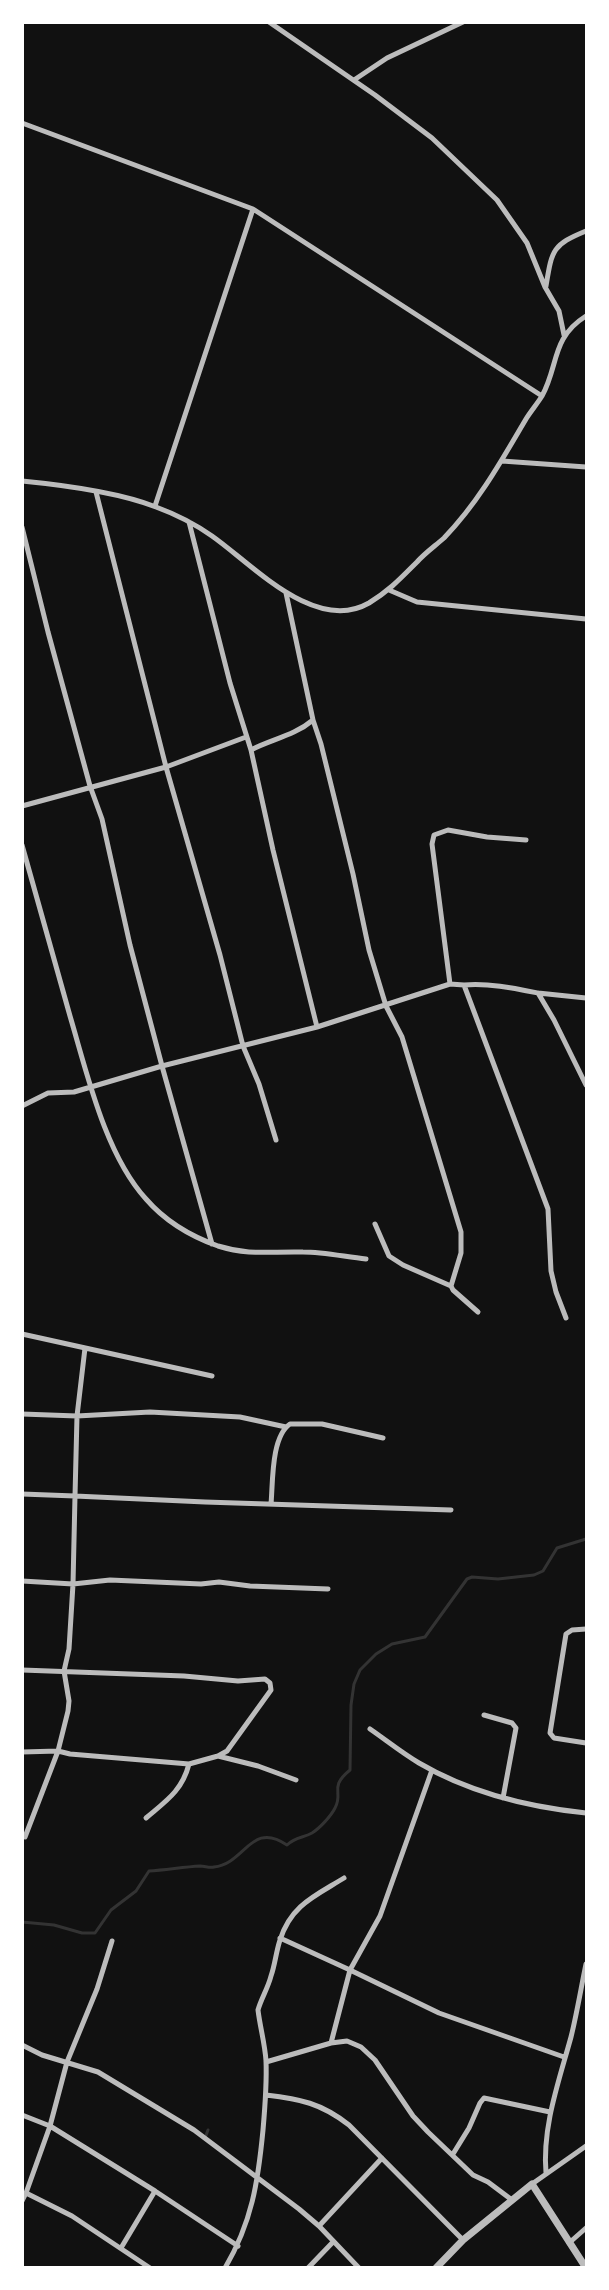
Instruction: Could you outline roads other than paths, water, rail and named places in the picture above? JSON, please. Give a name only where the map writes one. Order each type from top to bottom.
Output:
[{"type":"street","points":[[269,22],[354,80],[432,138],[497,200],[527,243],[545,287],[559,311],[564,335]]},
{"type":"street","points":[[354,80],[387,58],[463,22]]},
{"type":"street","points":[[22,123],[253,209],[542,396]]},
{"type":"street","points":[[155,506],[253,209]]},
{"type":"street","points":[[545,287],[550,258],[557,246],[586,231]]},
{"type":"street","points":[[22,481],[72,486],[155,506],[189,522],[213,537],[286,593],[316,606],[340,611],[357,609],[389,590],[443,539],[470,507],[502,461],[542,396],[556,351],[564,335],[574,323],[586,316]]},
{"type":"street","points":[[502,461],[586,467]]},
{"type":"street","points":[[96,492],[166,767],[220,955],[243,1046],[259,1084],[276,1140]]},
{"type":"street","points":[[189,522],[251,750],[317,1027]]},
{"type":"street","points":[[22,527],[90,786],[102,819],[130,945],[162,1066],[212,1244]]},
{"type":"street","points":[[389,590],[417,602],[586,619]]},
{"type":"street","points":[[286,593],[313,720],[356,885],[369,950],[386,1006],[402,1037],[460,1232],[461,1253],[451,1286]]},
{"type":"street","points":[[251,750],[264,743],[293,734],[313,720]]},
{"type":"street","points":[[22,806],[166,767],[246,737]]},
{"type":"street","points":[[450,984],[432,844],[434,835],[448,831],[526,840]]},
{"type":"street","points":[[22,845],[90,1087],[114,1146],[131,1179],[145,1199],[185,1232],[212,1244],[234,1250],[261,1254],[304,1252],[366,1259]]},
{"type":"street","points":[[22,1106],[48,1093],[74,1092],[162,1066],[317,1027],[450,984],[508,987],[586,998]]},
{"type":"street","points":[[464,985],[548,1209],[551,1270],[566,1318]]},
{"type":"street","points":[[538,993],[586,1085]]},
{"type":"street","points":[[375,1224],[389,1256],[403,1265],[451,1286],[478,1312]]},
{"type":"street","points":[[22,1334],[212,1376]]},
{"type":"street","points":[[25,1837],[58,1751],[69,1701],[64,1671],[69,1649],[74,1584],[77,1416],[85,1348]]},
{"type":"street","points":[[22,1414],[77,1416],[150,1412],[240,1417],[286,1427]]},
{"type":"street","points":[[271,1504],[277,1444],[290,1424],[322,1424],[383,1438]]},
{"type":"street","points":[[22,1494],[451,1509]]},
{"type":"street","points":[[22,1581],[74,1584],[110,1580],[192,1584],[219,1582],[250,1586],[328,1589]]},
{"type":"street","points":[[586,1629],[568,1631],[566,1634],[550,1733],[554,1738],[586,1743]]},
{"type":"street","points":[[22,1670],[238,1681],[265,1679],[270,1683],[271,1690],[227,1751],[218,1756],[189,1764],[58,1751],[22,1752]]},
{"type":"street","points":[[484,1715],[512,1723],[516,1728],[503,1798]]},
{"type":"street","points":[[369,1728],[432,1770],[503,1798],[520,1804],[586,1813]]},
{"type":"street","points":[[218,1756],[258,1766],[296,1780]]},
{"type":"street","points":[[146,1818],[177,1792],[185,1779],[189,1764]]},
{"type":"street","points":[[331,2043],[350,1971],[380,1916],[432,1770]]},
{"type":"street","points":[[225,2268],[238,2246],[258,2180],[266,2095],[266,2062],[258,2010],[287,1922],[301,1904],[344,1878]]},
{"type":"street","points":[[280,1938],[439,2013],[564,2057]]},
{"type":"street","points":[[22,2201],[50,2126],[67,2062],[97,1989],[112,1941]]},
{"type":"street","points":[[546,2173],[545,2154],[550,2112],[586,1964]]},
{"type":"street","points":[[266,2062],[331,2043],[347,2042],[361,2047],[375,2060],[413,2116],[473,2175],[488,2182],[512,2200]]},
{"type":"street","points":[[22,2045],[42,2055],[98,2072],[160,2108],[235,2159],[258,2180],[319,2226],[359,2268]]},
{"type":"street","points":[[266,2095],[313,2103],[332,2112],[349,2125],[463,2240]]},
{"type":"street","points":[[453,2154],[484,2098],[550,2112]]},
{"type":"street","points":[[22,2115],[50,2126],[238,2246]]},
{"type":"street","points":[[436,2268],[463,2240],[512,2200],[586,2146]]},
{"type":"street","points":[[319,2226],[382,2158]]},
{"type":"street","points":[[532,2184],[586,2268]]},
{"type":"street","points":[[121,2248],[155,2191]]},
{"type":"street","points":[[26,2193],[72,2216],[150,2268]]},
{"type":"street","points":[[569,2243],[586,2228]]},
{"type":"street","points":[[308,2268],[333,2242]]},
{"type":"waterway","points":[[22,1922],[54,1925],[82,1933],[95,1933],[111,1910],[136,1891],[149,1871],[200,1866],[214,1867],[233,1859],[256,1840],[265,1837],[287,1845],[293,1840],[312,1833],[333,1811],[337,1803],[340,1781],[350,1770],[351,1705],[354,1684],[360,1670],[376,1654],[392,1644],[425,1637],[467,1579],[472,1577],[498,1579],[534,1575],[543,1571],[557,1548],[586,1539]]},
{"type":"waterway","points":[[205,2138],[208,2130]]}]
